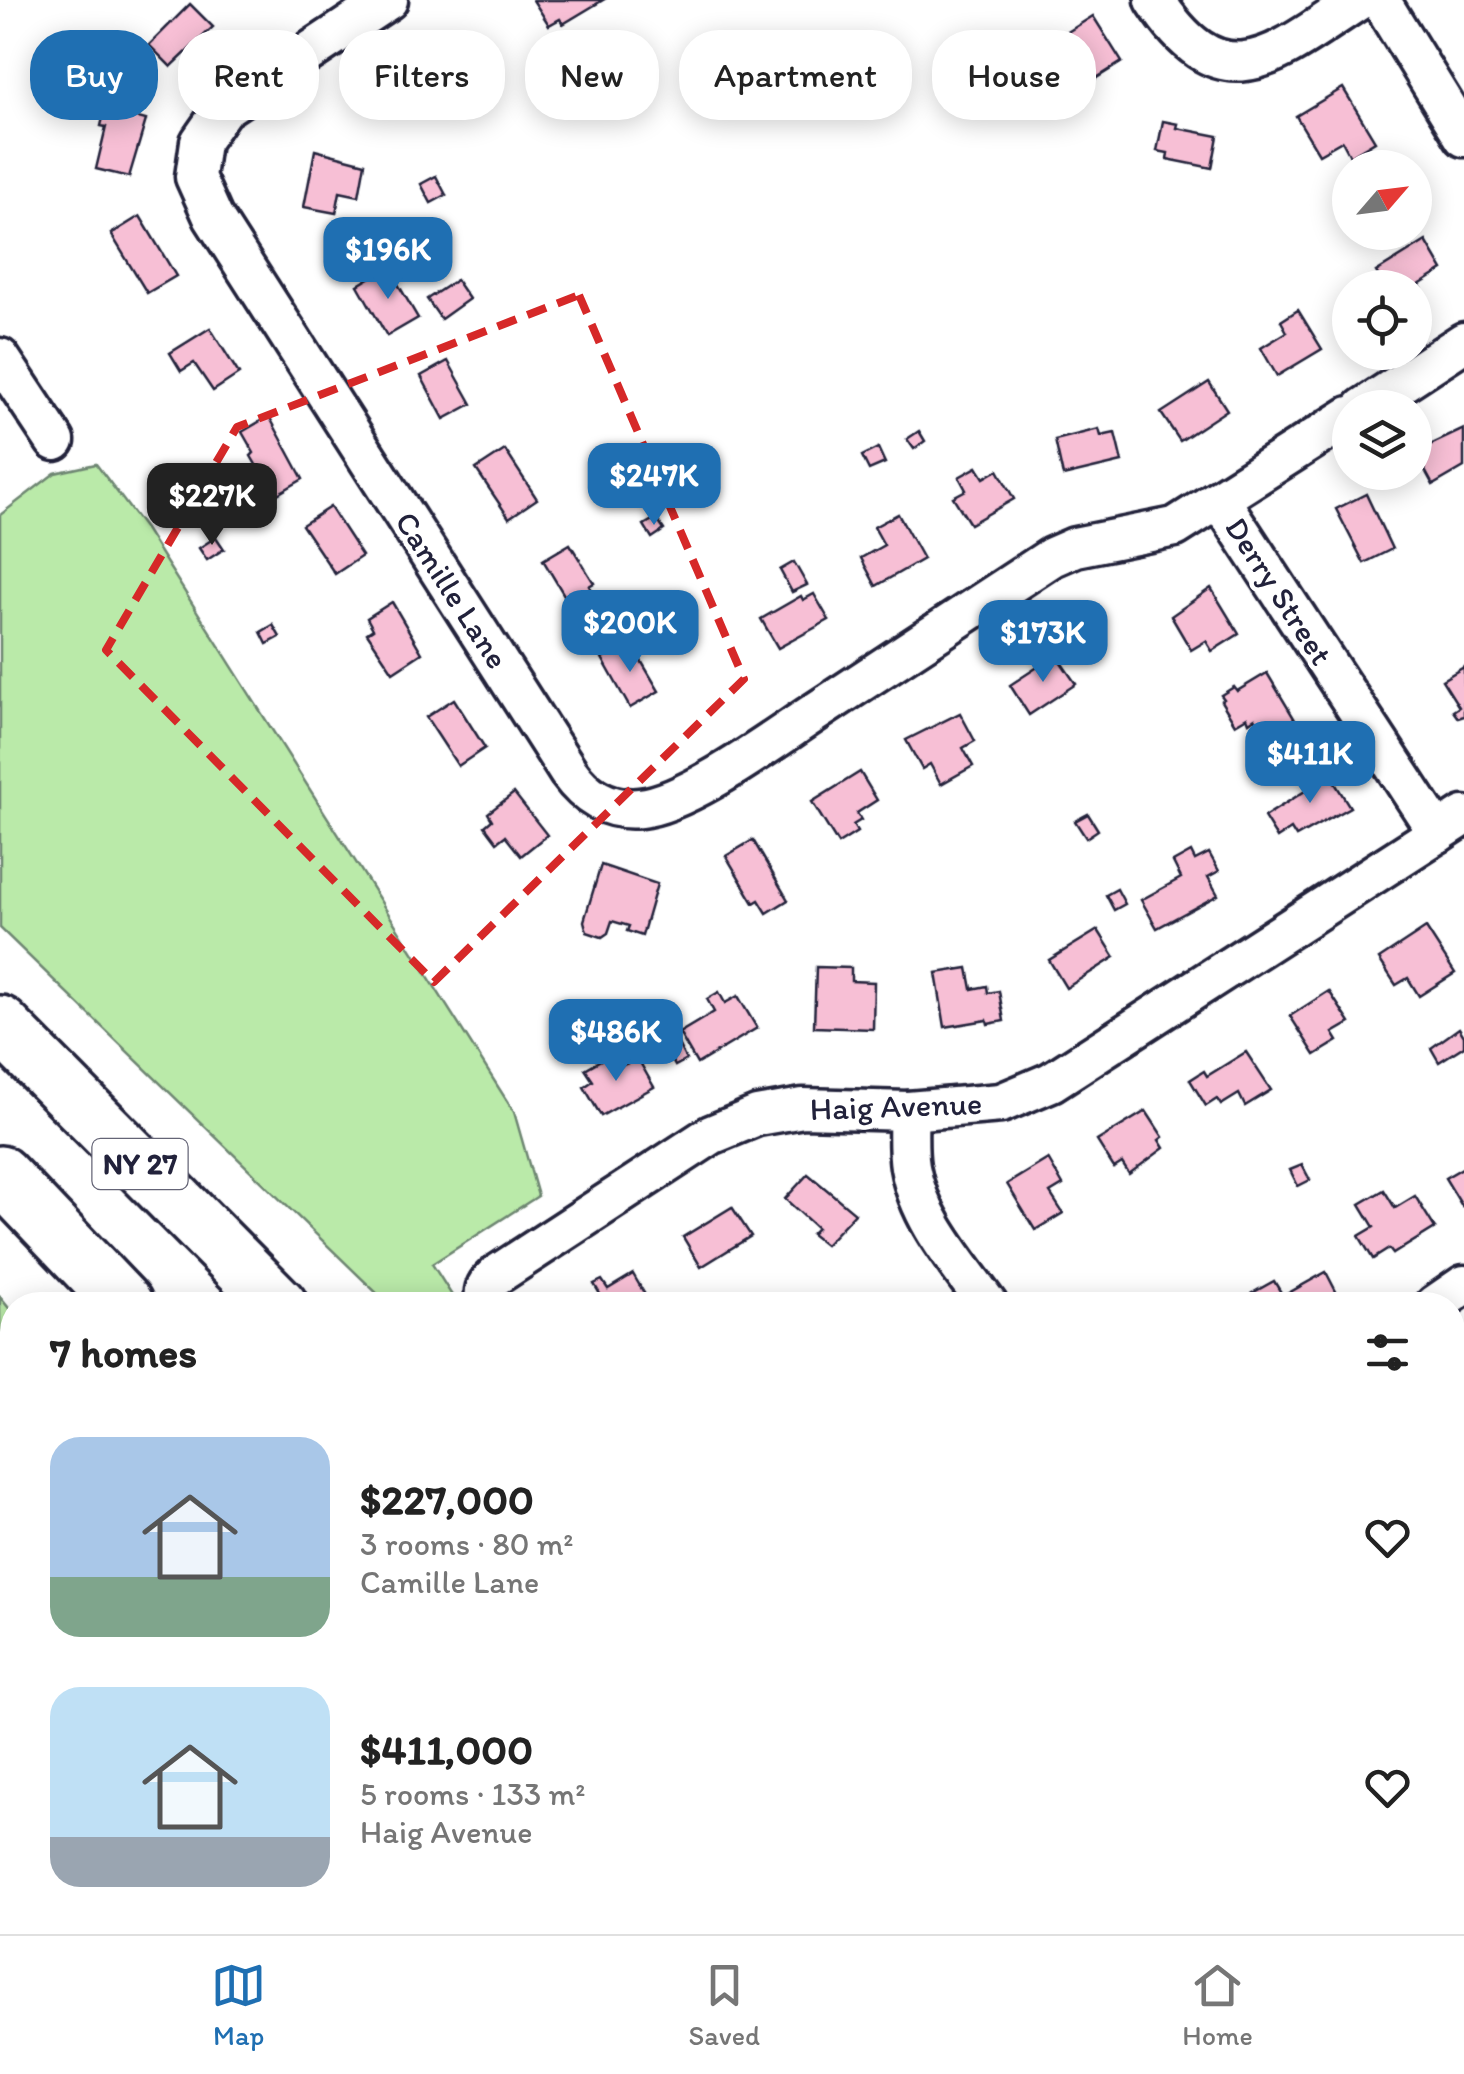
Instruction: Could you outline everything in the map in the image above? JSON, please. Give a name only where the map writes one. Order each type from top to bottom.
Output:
[{"type":"highway","name":"NY 27","points":[[0,1024],[266,1292]]},
{"type":"highway","points":[[0,1174],[113,1292]]},
{"type":"highway","points":[[0,1182],[83,1292]]},
{"type":"street","name":"Camille Lane","points":[[388,0],[223,109],[200,142],[196,178],[213,217],[583,792],[603,804],[640,808],[672,799],[734,766],[1052,557],[1074,547],[1175,526],[1332,428]]},
{"type":"street","points":[[1155,0],[1192,48],[1224,60],[1259,60],[1359,0]]},
{"type":"street","points":[[1380,0],[1464,136]]},
{"type":"street","points":[[1391,390],[1464,342]]},
{"type":"street","points":[[0,358],[55,441]]},
{"type":"street","name":"Derry Street","points":[[1220,500],[1451,824]]},
{"type":"street","name":"Haig Avenue","points":[[486,1292],[486,1284],[495,1276],[712,1135],[757,1116],[803,1108],[908,1111],[1001,1103],[1051,1082],[1451,824]]},
{"type":"street","points":[[908,1111],[910,1165],[916,1191],[940,1239],[979,1292]]},
{"type":"highlighted area","points":[[579,295],[744,679],[434,982],[106,650],[237,427]]},
{"type":"green space","points":[[96,464],[145,529],[514,1112],[538,1196],[432,1264],[450,1292],[376,1292],[0,928],[0,515],[55,473]]},
{"type":"building","points":[[533,0],[603,0],[563,24],[560,19],[549,25]]},
{"type":"building","points":[[190,4],[213,27],[178,30],[178,60],[171,67],[158,54],[158,36]]},
{"type":"building","points":[[1093,16],[1122,62],[1096,78],[1096,30],[1071,30]]},
{"type":"building","points":[[1343,88],[1375,141],[1360,150],[1347,150],[1342,141],[1319,154],[1296,116]]},
{"type":"building","points":[[102,120],[146,120],[129,177],[96,169],[106,127],[101,126]]},
{"type":"building","points":[[1163,121],[1178,124],[1177,128],[1218,136],[1212,168],[1167,159],[1168,153],[1157,151]]},
{"type":"building","points":[[315,150],[365,163],[359,196],[340,192],[336,213],[304,207]]},
{"type":"building","points":[[436,176],[446,195],[431,203],[421,184]]},
{"type":"building","points":[[140,216],[176,276],[147,293],[111,234]]},
{"type":"building","points":[[368,247],[374,259],[352,270],[346,258]]},
{"type":"building","points":[[1411,250],[1431,250],[1443,270],[1432,277],[1432,270],[1379,270]]},
{"type":"building","points":[[388,267],[418,318],[387,336],[358,285]]},
{"type":"building","points":[[456,280],[469,299],[441,319],[427,299]]},
{"type":"building","points":[[1298,310],[1322,349],[1277,376],[1261,348],[1287,332],[1281,321]]},
{"type":"building","points":[[210,328],[239,374],[213,391],[194,363],[181,371],[170,353]]},
{"type":"building","points":[[448,361],[472,404],[444,419],[421,376]]},
{"type":"building","points":[[1209,382],[1227,410],[1180,441],[1161,413]]},
{"type":"building","points":[[269,416],[303,479],[274,496],[242,432]]},
{"type":"building","points":[[1099,429],[1101,436],[1115,433],[1122,462],[1063,476],[1055,440]]},
{"type":"building","points":[[1464,429],[1464,467],[1433,485],[1432,483],[1432,444]]},
{"type":"building","points":[[919,431],[925,441],[914,449],[907,439]]},
{"type":"building","points":[[878,448],[885,463],[869,470],[862,456]]},
{"type":"building","points":[[505,450],[537,499],[509,518],[476,469]]},
{"type":"building","points":[[977,467],[984,478],[998,470],[1014,499],[970,524],[953,497],[966,490],[959,477]]},
{"type":"building","points":[[1366,494],[1392,549],[1364,563],[1336,509]]},
{"type":"building","points":[[330,507],[362,556],[335,574],[302,525]]},
{"type":"building","points":[[898,514],[923,559],[876,586],[861,558],[884,545],[874,527]]},
{"type":"building","points":[[656,518],[664,530],[652,538],[644,525]]},
{"type":"building","points":[[216,537],[224,549],[207,560],[199,548]]},
{"type":"building","points":[[570,544],[594,583],[589,586],[596,598],[571,614],[543,560]]},
{"type":"building","points":[[794,562],[807,585],[792,592],[780,570]]},
{"type":"building","points":[[1211,588],[1239,634],[1212,651],[1206,641],[1191,650],[1171,616]]},
{"type":"building","points":[[814,594],[829,620],[778,648],[761,619],[801,596],[803,600]]},
{"type":"building","points":[[392,602],[422,653],[393,672],[367,633],[373,629],[367,618]]},
{"type":"building","points":[[273,625],[280,637],[267,644],[261,632]]},
{"type":"building","points":[[630,642],[659,691],[630,708],[602,658]]},
{"type":"building","points":[[1056,655],[1076,684],[1029,715],[1010,685]]},
{"type":"building","points":[[1464,667],[1464,716],[1458,718],[1453,711],[1459,707],[1442,680]]},
{"type":"building","points":[[1267,673],[1297,723],[1268,740],[1255,718],[1249,722],[1247,717],[1235,724],[1221,701],[1221,695],[1234,687],[1237,691]]},
{"type":"building","points":[[454,699],[485,748],[458,766],[426,717]]},
{"type":"building","points":[[960,713],[975,741],[963,748],[973,766],[941,784],[930,764],[922,769],[906,740]]},
{"type":"building","points":[[1333,743],[1341,758],[1330,764],[1322,749]]},
{"type":"building","points":[[1328,764],[1350,807],[1296,837],[1291,829],[1277,838],[1264,817],[1316,784],[1311,775]]},
{"type":"building","points":[[860,772],[877,800],[857,813],[861,820],[853,825],[857,832],[838,844],[812,802]]},
{"type":"building","points":[[514,793],[547,835],[521,856],[505,836],[497,842],[485,826],[492,820],[488,813]]},
{"type":"building","points":[[1088,814],[1098,830],[1086,838],[1075,821]]},
{"type":"building","points":[[753,840],[788,900],[767,913],[759,900],[754,903],[726,856]]},
{"type":"building","points":[[1191,852],[1195,860],[1209,853],[1219,871],[1208,877],[1218,895],[1157,928],[1141,900],[1181,878],[1173,862]]},
{"type":"building","points":[[601,865],[657,884],[642,936],[627,931],[629,926],[612,921],[602,937],[587,932],[584,921]]},
{"type":"building","points":[[1117,889],[1125,904],[1114,910],[1106,895]]},
{"type":"building","points":[[1426,928],[1455,973],[1419,996],[1408,978],[1396,985],[1379,959]]},
{"type":"building","points":[[1098,930],[1115,957],[1066,988],[1049,960]]},
{"type":"building","points":[[816,967],[851,968],[851,981],[874,982],[873,1029],[814,1027]]},
{"type":"building","points":[[968,968],[972,989],[987,986],[988,993],[999,991],[1004,1021],[945,1027],[936,973]]},
{"type":"building","points":[[1329,991],[1350,1023],[1333,1033],[1338,1041],[1315,1055],[1290,1016]]},
{"type":"building","points":[[719,992],[725,1003],[738,996],[757,1028],[697,1064],[679,1033],[714,1012],[707,999]]},
{"type":"building","points":[[1459,1028],[1464,1046],[1439,1062],[1431,1048]]},
{"type":"building","points":[[675,1038],[686,1060],[675,1066],[663,1044]]},
{"type":"building","points":[[1246,1052],[1271,1090],[1245,1106],[1239,1094],[1221,1105],[1217,1099],[1206,1106],[1190,1080],[1204,1071],[1207,1076]]},
{"type":"building","points":[[606,1057],[613,1069],[638,1059],[654,1087],[601,1116],[584,1087],[593,1081],[585,1069]]},
{"type":"building","points":[[1146,1111],[1163,1137],[1159,1140],[1164,1148],[1129,1174],[1122,1163],[1114,1168],[1097,1141]]},
{"type":"building","points":[[1048,1159],[1063,1185],[1050,1193],[1063,1213],[1035,1230],[1007,1184]]},
{"type":"building","points":[[1302,1165],[1310,1180],[1298,1186],[1290,1170]]},
{"type":"building","points":[[1464,1167],[1464,1205],[1462,1206],[1445,1178]]},
{"type":"building","points":[[808,1174],[855,1213],[825,1245],[811,1234],[817,1228],[785,1199]]},
{"type":"building","points":[[1384,1190],[1395,1208],[1415,1196],[1435,1228],[1393,1254],[1389,1249],[1373,1259],[1359,1236],[1374,1227],[1360,1204]]},
{"type":"building","points":[[732,1207],[751,1236],[701,1267],[683,1237]]},
{"type":"building","points":[[1326,1272],[1336,1292],[1290,1292]]},
{"type":"building","points":[[633,1274],[643,1292],[599,1292],[594,1284],[602,1280],[608,1289]]},
{"type":"building","points":[[1274,1281],[1281,1292],[1254,1292]]}]
